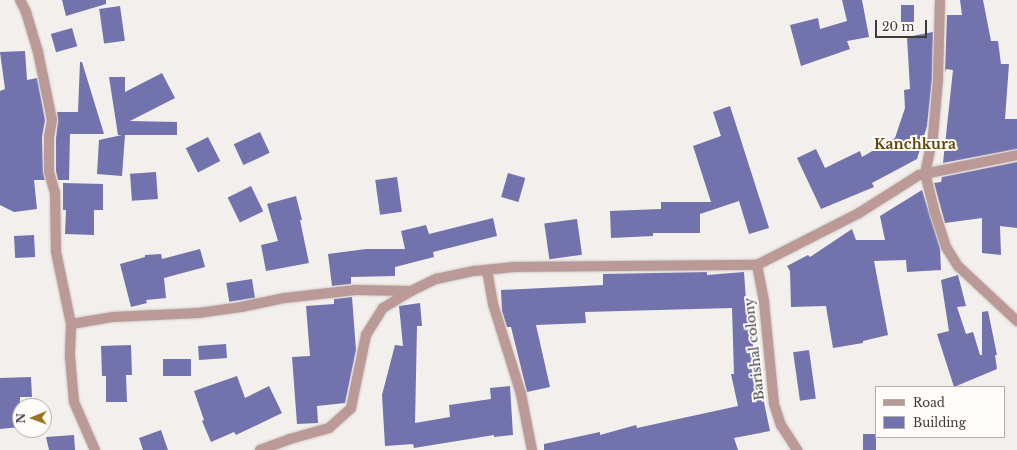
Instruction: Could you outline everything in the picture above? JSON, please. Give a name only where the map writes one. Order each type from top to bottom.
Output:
[{"type":"street","points":[[20,0],[26,12],[38,52],[52,120],[49,137],[49,172],[55,193],[56,252],[71,324],[70,357],[74,402],[95,450]]},
{"type":"street","points":[[940,0],[938,79],[933,136],[925,173],[934,210],[946,247],[958,266],[1017,321]]},
{"type":"street","points":[[260,450],[290,439],[330,428],[352,408],[366,335],[383,308],[411,291],[436,280],[487,270],[514,267],[757,264],[859,212],[919,175],[1017,155]]},
{"type":"street","name":"Barishal colony","points":[[757,264],[764,302],[774,404],[781,425],[797,450]]},
{"type":"street","points":[[487,270],[501,332],[521,394],[532,450]]},
{"type":"street","points":[[71,324],[114,317],[198,313],[241,307],[285,298],[356,290],[411,291]]},
{"type":"building","points":[[62,0],[106,0],[106,4],[66,16]]},
{"type":"building","points":[[842,0],[862,0],[869,37],[847,41],[850,49],[801,66],[790,25],[818,18],[820,29],[847,21]]},
{"type":"building","points":[[960,0],[983,0],[991,41],[998,41],[1001,64],[1009,64],[1005,119],[1017,119],[1017,149],[943,163],[953,70],[946,69],[945,73],[947,15],[962,15]]},
{"type":"building","points":[[901,5],[914,5],[914,22],[901,22]]},
{"type":"building","points":[[120,6],[125,41],[104,44],[99,9]]},
{"type":"building","points":[[72,28],[77,46],[56,52],[51,34]]},
{"type":"building","points":[[933,32],[932,79],[927,126],[917,159],[872,183],[874,187],[821,209],[797,158],[816,149],[825,168],[860,151],[862,157],[895,138],[905,108],[904,90],[910,89],[907,37]]},
{"type":"building","points":[[25,51],[27,80],[37,78],[45,120],[42,137],[43,172],[45,180],[34,180],[37,209],[14,212],[0,205],[0,91],[5,89],[0,52]]},
{"type":"building","points":[[80,62],[82,62],[104,134],[70,134],[69,180],[58,180],[56,171],[57,112],[78,112]]},
{"type":"building","points":[[162,73],[175,98],[130,121],[177,122],[177,135],[125,135],[122,176],[97,174],[99,140],[122,135],[118,135],[109,77],[125,77],[125,92]]},
{"type":"building","points":[[730,106],[769,228],[749,234],[739,201],[700,214],[700,233],[653,233],[653,236],[611,238],[610,211],[661,209],[661,202],[711,202],[693,146],[721,136],[713,112]]},
{"type":"building","points":[[260,132],[270,153],[243,165],[234,144]]},
{"type":"building","points":[[208,137],[220,161],[198,172],[186,148]]},
{"type":"building","points":[[1017,162],[1017,228],[1000,226],[1001,255],[982,253],[982,218],[945,223],[934,183],[941,182],[942,177]]},
{"type":"building","points":[[156,172],[158,199],[132,201],[130,174]]},
{"type":"building","points":[[508,173],[525,178],[518,202],[501,197]]},
{"type":"building","points":[[397,177],[402,212],[380,215],[375,180]]},
{"type":"building","points":[[63,183],[103,184],[103,210],[94,210],[94,235],[65,234],[66,210],[63,210]]},
{"type":"building","points":[[251,186],[263,211],[240,223],[228,197]]},
{"type":"building","points":[[922,190],[940,248],[941,270],[907,272],[906,260],[874,261],[888,335],[863,341],[863,343],[833,348],[826,306],[791,307],[790,271],[787,266],[808,255],[810,257],[852,229],[856,240],[885,240],[880,216]]},
{"type":"building","points":[[296,196],[302,220],[300,220],[309,263],[266,271],[261,245],[278,241],[267,204]]},
{"type":"building","points":[[493,218],[497,236],[433,252],[434,257],[395,267],[395,276],[351,277],[351,284],[332,286],[328,254],[366,249],[405,249],[401,231],[426,225],[429,234]]},
{"type":"building","points":[[577,219],[582,255],[549,259],[544,224]]},
{"type":"building","points":[[34,235],[35,257],[15,258],[14,236]]},
{"type":"building","points":[[200,249],[205,267],[164,278],[166,298],[146,300],[147,303],[131,307],[120,264],[145,257],[145,255],[161,254],[162,259]]},
{"type":"building","points":[[707,272],[707,275],[744,272],[747,314],[753,313],[753,370],[757,369],[770,431],[734,438],[738,450],[544,450],[544,444],[600,432],[600,435],[636,425],[637,428],[738,406],[731,374],[734,374],[732,308],[585,312],[586,323],[536,325],[550,387],[527,392],[511,327],[507,327],[502,311],[501,290],[603,285],[603,274]]},
{"type":"building","points":[[958,275],[966,306],[957,307],[966,334],[973,332],[980,355],[982,355],[982,312],[988,311],[997,355],[995,355],[997,369],[956,386],[954,386],[937,334],[949,331],[941,280]]},
{"type":"building","points":[[252,279],[255,298],[229,302],[226,283]]},
{"type":"building","points":[[352,297],[356,350],[345,403],[317,406],[318,423],[297,424],[292,357],[310,356],[306,306],[334,304],[334,299]]},
{"type":"building","points":[[420,303],[422,326],[417,326],[415,423],[450,417],[449,405],[491,399],[490,388],[510,386],[513,435],[494,437],[494,435],[414,448],[413,444],[385,446],[382,395],[395,345],[403,346],[399,306]]},
{"type":"building","points":[[226,344],[227,358],[199,360],[198,346]]},
{"type":"building","points":[[131,345],[132,375],[126,375],[127,402],[106,402],[106,376],[102,376],[101,346]]},
{"type":"building","points":[[809,350],[816,399],[800,401],[793,352]]},
{"type":"building","points":[[163,359],[191,359],[191,376],[163,376]]},
{"type":"building","points":[[237,376],[245,398],[269,386],[282,413],[236,435],[234,432],[211,442],[202,421],[204,420],[194,391]]},
{"type":"building","points":[[31,377],[32,397],[12,398],[12,428],[0,429],[0,378]]},
{"type":"building","points":[[161,430],[168,450],[143,450],[139,438]]},
{"type":"building","points":[[863,434],[875,434],[876,450],[863,450]]},
{"type":"building","points":[[74,435],[75,450],[49,450],[46,438],[52,438],[52,437]]},
{"type":"district","name":"Kanchkura","points":[[915,144]]}]
